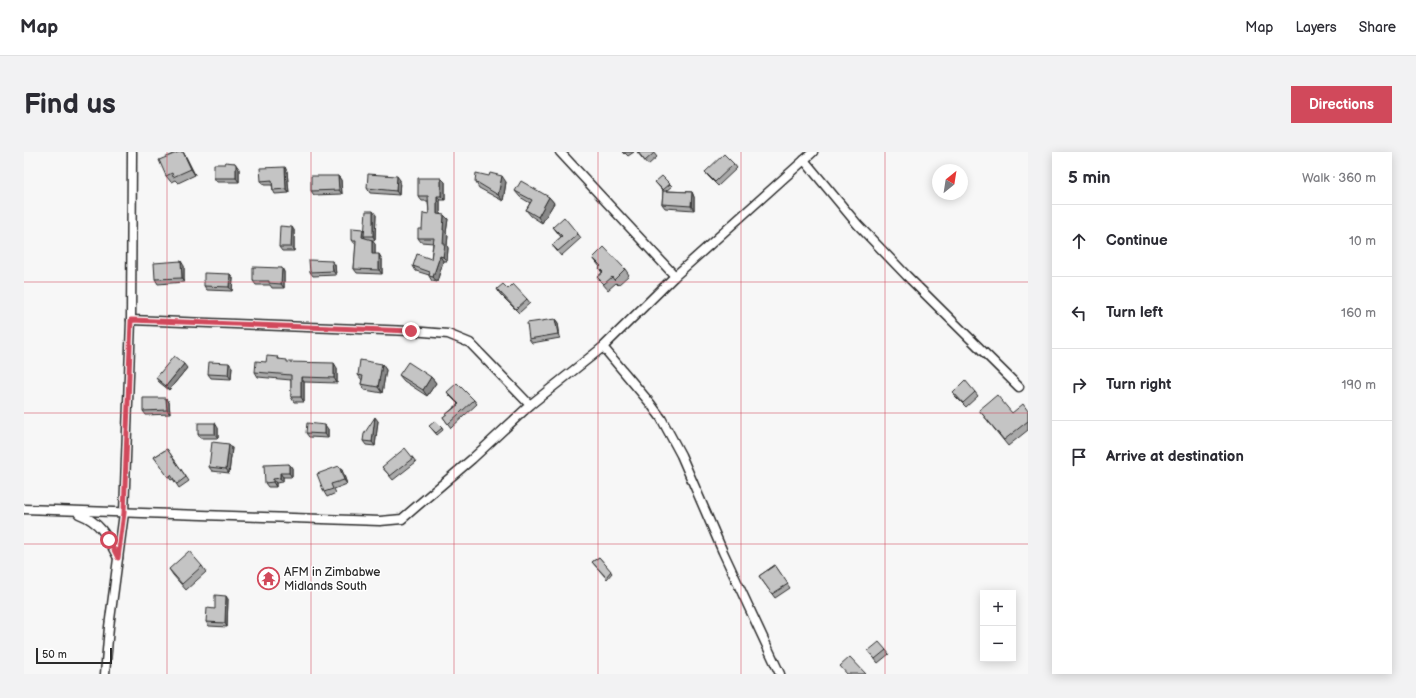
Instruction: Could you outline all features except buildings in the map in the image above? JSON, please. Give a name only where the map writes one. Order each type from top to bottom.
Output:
[{"type":"street","points":[[105,674],[109,627],[124,513],[131,320],[132,152]]},
{"type":"street","points":[[560,152],[675,276]]},
{"type":"street","points":[[24,510],[380,521],[402,519],[472,459],[530,405],[603,347],[675,276],[813,152]]},
{"type":"street","points":[[804,160],[858,225],[907,276],[1020,387]]},
{"type":"street","points":[[131,320],[411,331],[448,334],[470,343],[530,405]]},
{"type":"street","points":[[603,347],[661,418],[681,455],[723,552],[780,674]]},
{"type":"street","points":[[73,512],[93,520],[102,528],[118,558]]},
{"type":"place","name":"AFM in Zimbabwe Midlands South","points":[[269,579]]},
{"type":"route","points":[[109,540],[118,558],[124,513],[131,320],[411,331]]}]
